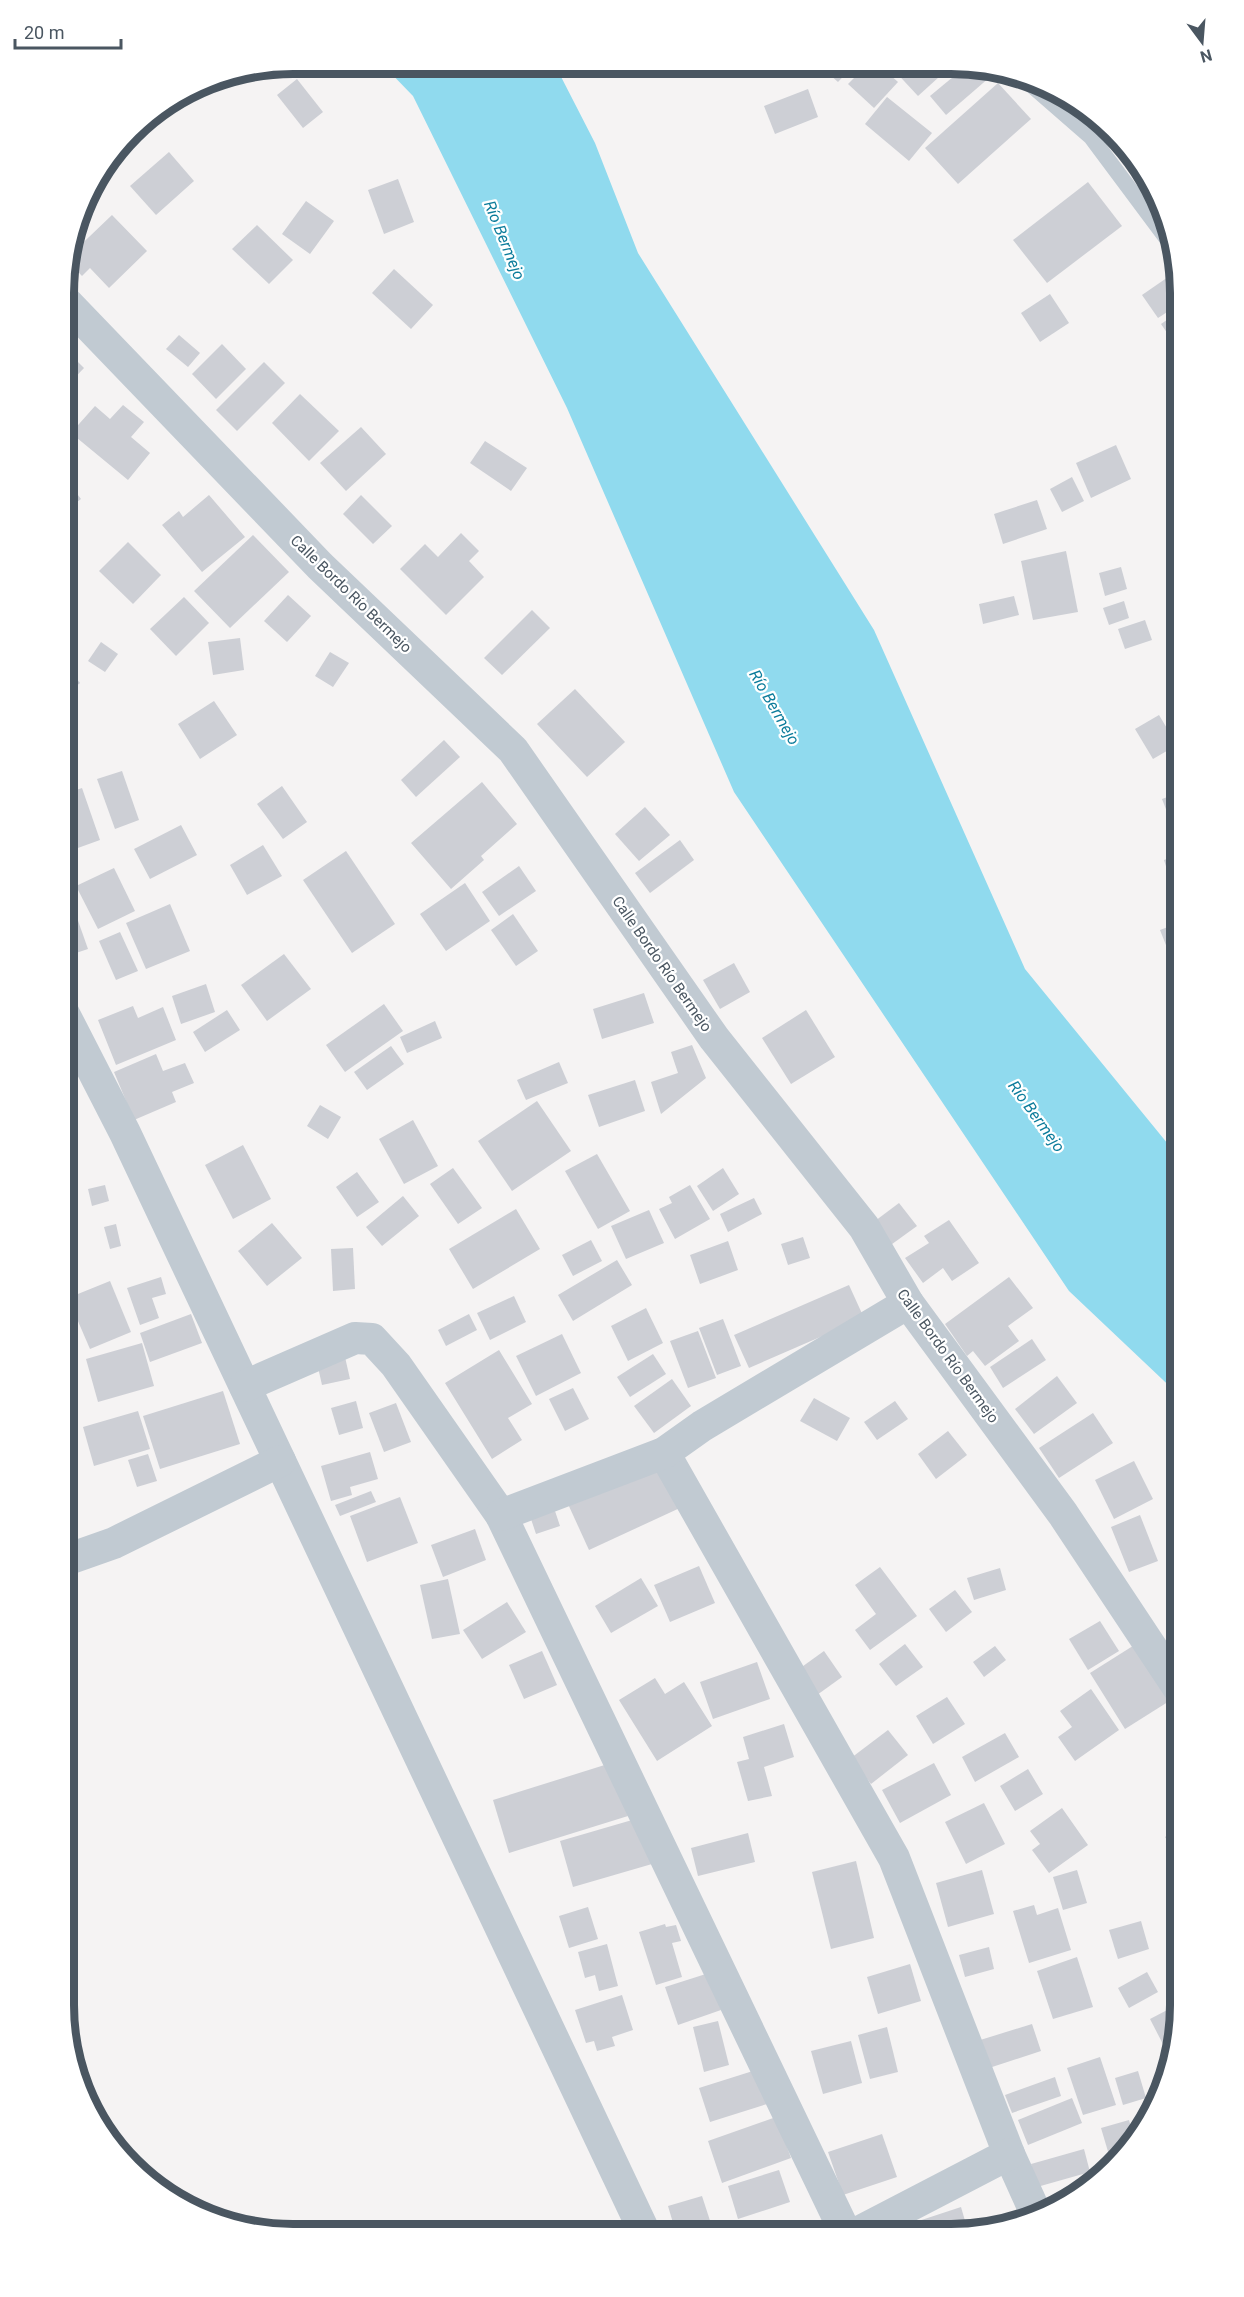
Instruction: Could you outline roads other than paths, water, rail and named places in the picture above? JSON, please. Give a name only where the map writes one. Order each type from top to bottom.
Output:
[{"type":"street","name":"Calle Bordo Río Bermejo","points":[[74,315],[320,566],[513,750],[714,1038],[864,1227],[908,1303],[1063,1514],[1170,1675]]},
{"type":"street","points":[[74,1034],[125,1133],[641,2224]]},
{"type":"street","points":[[501,1515],[664,1453],[702,1426],[908,1303]]},
{"type":"street","points":[[245,1386],[339,1343],[355,1338],[372,1339],[396,1365],[501,1515],[841,2224]]},
{"type":"street","points":[[664,1453],[894,1858],[1009,2154],[1033,2208]]},
{"type":"street","points":[[74,1557],[114,1543],[280,1461]]},
{"type":"street","points":[[874,2224],[1009,2154]]},
{"type":"lane","points":[[1039,92],[1091,137],[1162,232]]},
{"type":"water","name":"Río Bermejo","points":[[392,74],[560,74],[595,143],[638,253],[874,630],[1025,969],[1170,1147],[1170,1387],[1069,1291],[734,792],[567,408],[413,96]]}]
